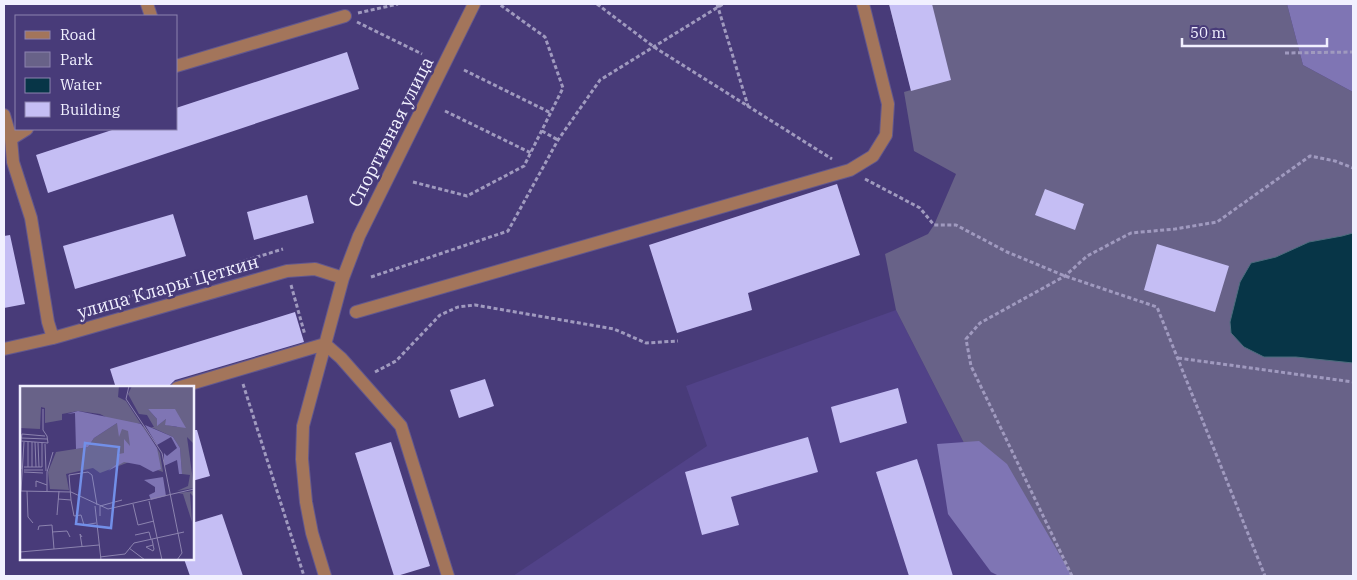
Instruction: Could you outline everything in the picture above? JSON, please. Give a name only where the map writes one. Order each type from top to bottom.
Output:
[{"type":"street","name":"Спортивная улица","points":[[325,576],[312,533],[306,502],[302,459],[303,426],[343,278],[368,215],[474,4]]},
{"type":"street","points":[[356,312],[850,170],[873,156],[886,135],[888,104],[863,4]]},
{"type":"street","points":[[178,65],[346,16]]},
{"type":"street","points":[[4,115],[11,139],[13,162],[31,218],[48,322],[53,338]]},
{"type":"street","points":[[11,139],[26,130]]},
{"type":"street","name":"улица Клары Цеткин","points":[[4,349],[53,338],[287,270],[315,270],[343,278]]},
{"type":"street","points":[[184,386],[325,344],[357,375],[401,426],[448,576]]},
{"type":"path","points":[[346,16],[398,4]]},
{"type":"path","points":[[413,182],[467,196],[524,166],[551,113],[563,88],[545,37],[499,4]]},
{"type":"path","points":[[597,4],[654,47],[850,170],[920,208],[934,225],[956,225],[1006,252],[1066,276],[1157,307],[1266,576]]},
{"type":"path","points":[[371,277],[508,231],[558,140],[600,80],[718,5],[723,4]]},
{"type":"path","points":[[718,5],[748,106]]},
{"type":"path","points":[[346,16],[422,54]]},
{"type":"path","points":[[1285,53],[1353,52]]},
{"type":"path","points":[[464,70],[551,113]]},
{"type":"path","points":[[445,111],[531,153]]},
{"type":"path","points":[[542,131],[558,140]]},
{"type":"path","points":[[1072,576],[970,366],[966,339],[980,323],[1066,276],[1087,256],[1130,233],[1175,229],[1217,222],[1310,156],[1335,161],[1353,168]]},
{"type":"path","points":[[91,309],[283,249]]},
{"type":"path","points":[[290,282],[308,349]]},
{"type":"path","points":[[357,375],[375,372],[396,361],[440,315],[458,306],[475,305],[614,329],[646,343],[678,341]]},
{"type":"path","points":[[1178,358],[1353,382]]},
{"type":"path","points":[[238,370],[304,576]]},
{"type":"shaded area","points":[[1287,4],[1353,4],[1353,92],[1303,65]]},
{"type":"shaded area","points":[[896,310],[1032,576],[513,576],[707,446],[686,386]]},
{"type":"shaded area","points":[[979,441],[1007,464],[1072,576],[999,576],[991,572],[948,514],[937,444]]},
{"type":"green space","points":[[889,4],[1287,4],[1303,65],[1353,92],[1353,576],[1032,576],[896,310],[885,254],[928,234],[934,225],[956,174],[914,151],[904,92],[911,90]]},
{"type":"water","points":[[1353,233],[1353,363],[1296,357],[1264,357],[1244,347],[1231,333],[1230,322],[1240,282],[1251,263],[1276,257],[1309,242]]},
{"type":"building","points":[[889,4],[932,4],[951,80],[911,91]]},
{"type":"building","points":[[347,52],[359,89],[48,193],[36,155],[112,130],[178,130],[178,107]]},
{"type":"building","points":[[837,184],[860,255],[748,293],[752,310],[677,333],[649,245]]},
{"type":"building","points":[[1045,189],[1084,204],[1075,230],[1035,215]]},
{"type":"building","points":[[307,195],[314,223],[254,240],[247,212]]},
{"type":"building","points":[[173,214],[186,256],[75,289],[63,246]]},
{"type":"building","points":[[10,235],[25,304],[4,308],[4,236]]},
{"type":"building","points":[[1157,244],[1229,266],[1215,312],[1144,290]]},
{"type":"building","points":[[295,312],[304,342],[175,380],[169,386],[115,386],[110,369]]},
{"type":"building","points":[[485,379],[494,406],[459,418],[450,390]]},
{"type":"building","points":[[898,388],[907,423],[840,443],[831,407]]},
{"type":"building","points":[[194,430],[197,430],[210,476],[194,480]]},
{"type":"building","points":[[808,437],[818,472],[731,497],[739,525],[702,535],[685,472]]},
{"type":"building","points":[[391,442],[430,566],[397,576],[394,576],[355,453]]},
{"type":"building","points":[[917,459],[953,576],[909,576],[876,472]]},
{"type":"building","points":[[222,514],[243,576],[190,576],[184,560],[194,560],[194,522]]}]
